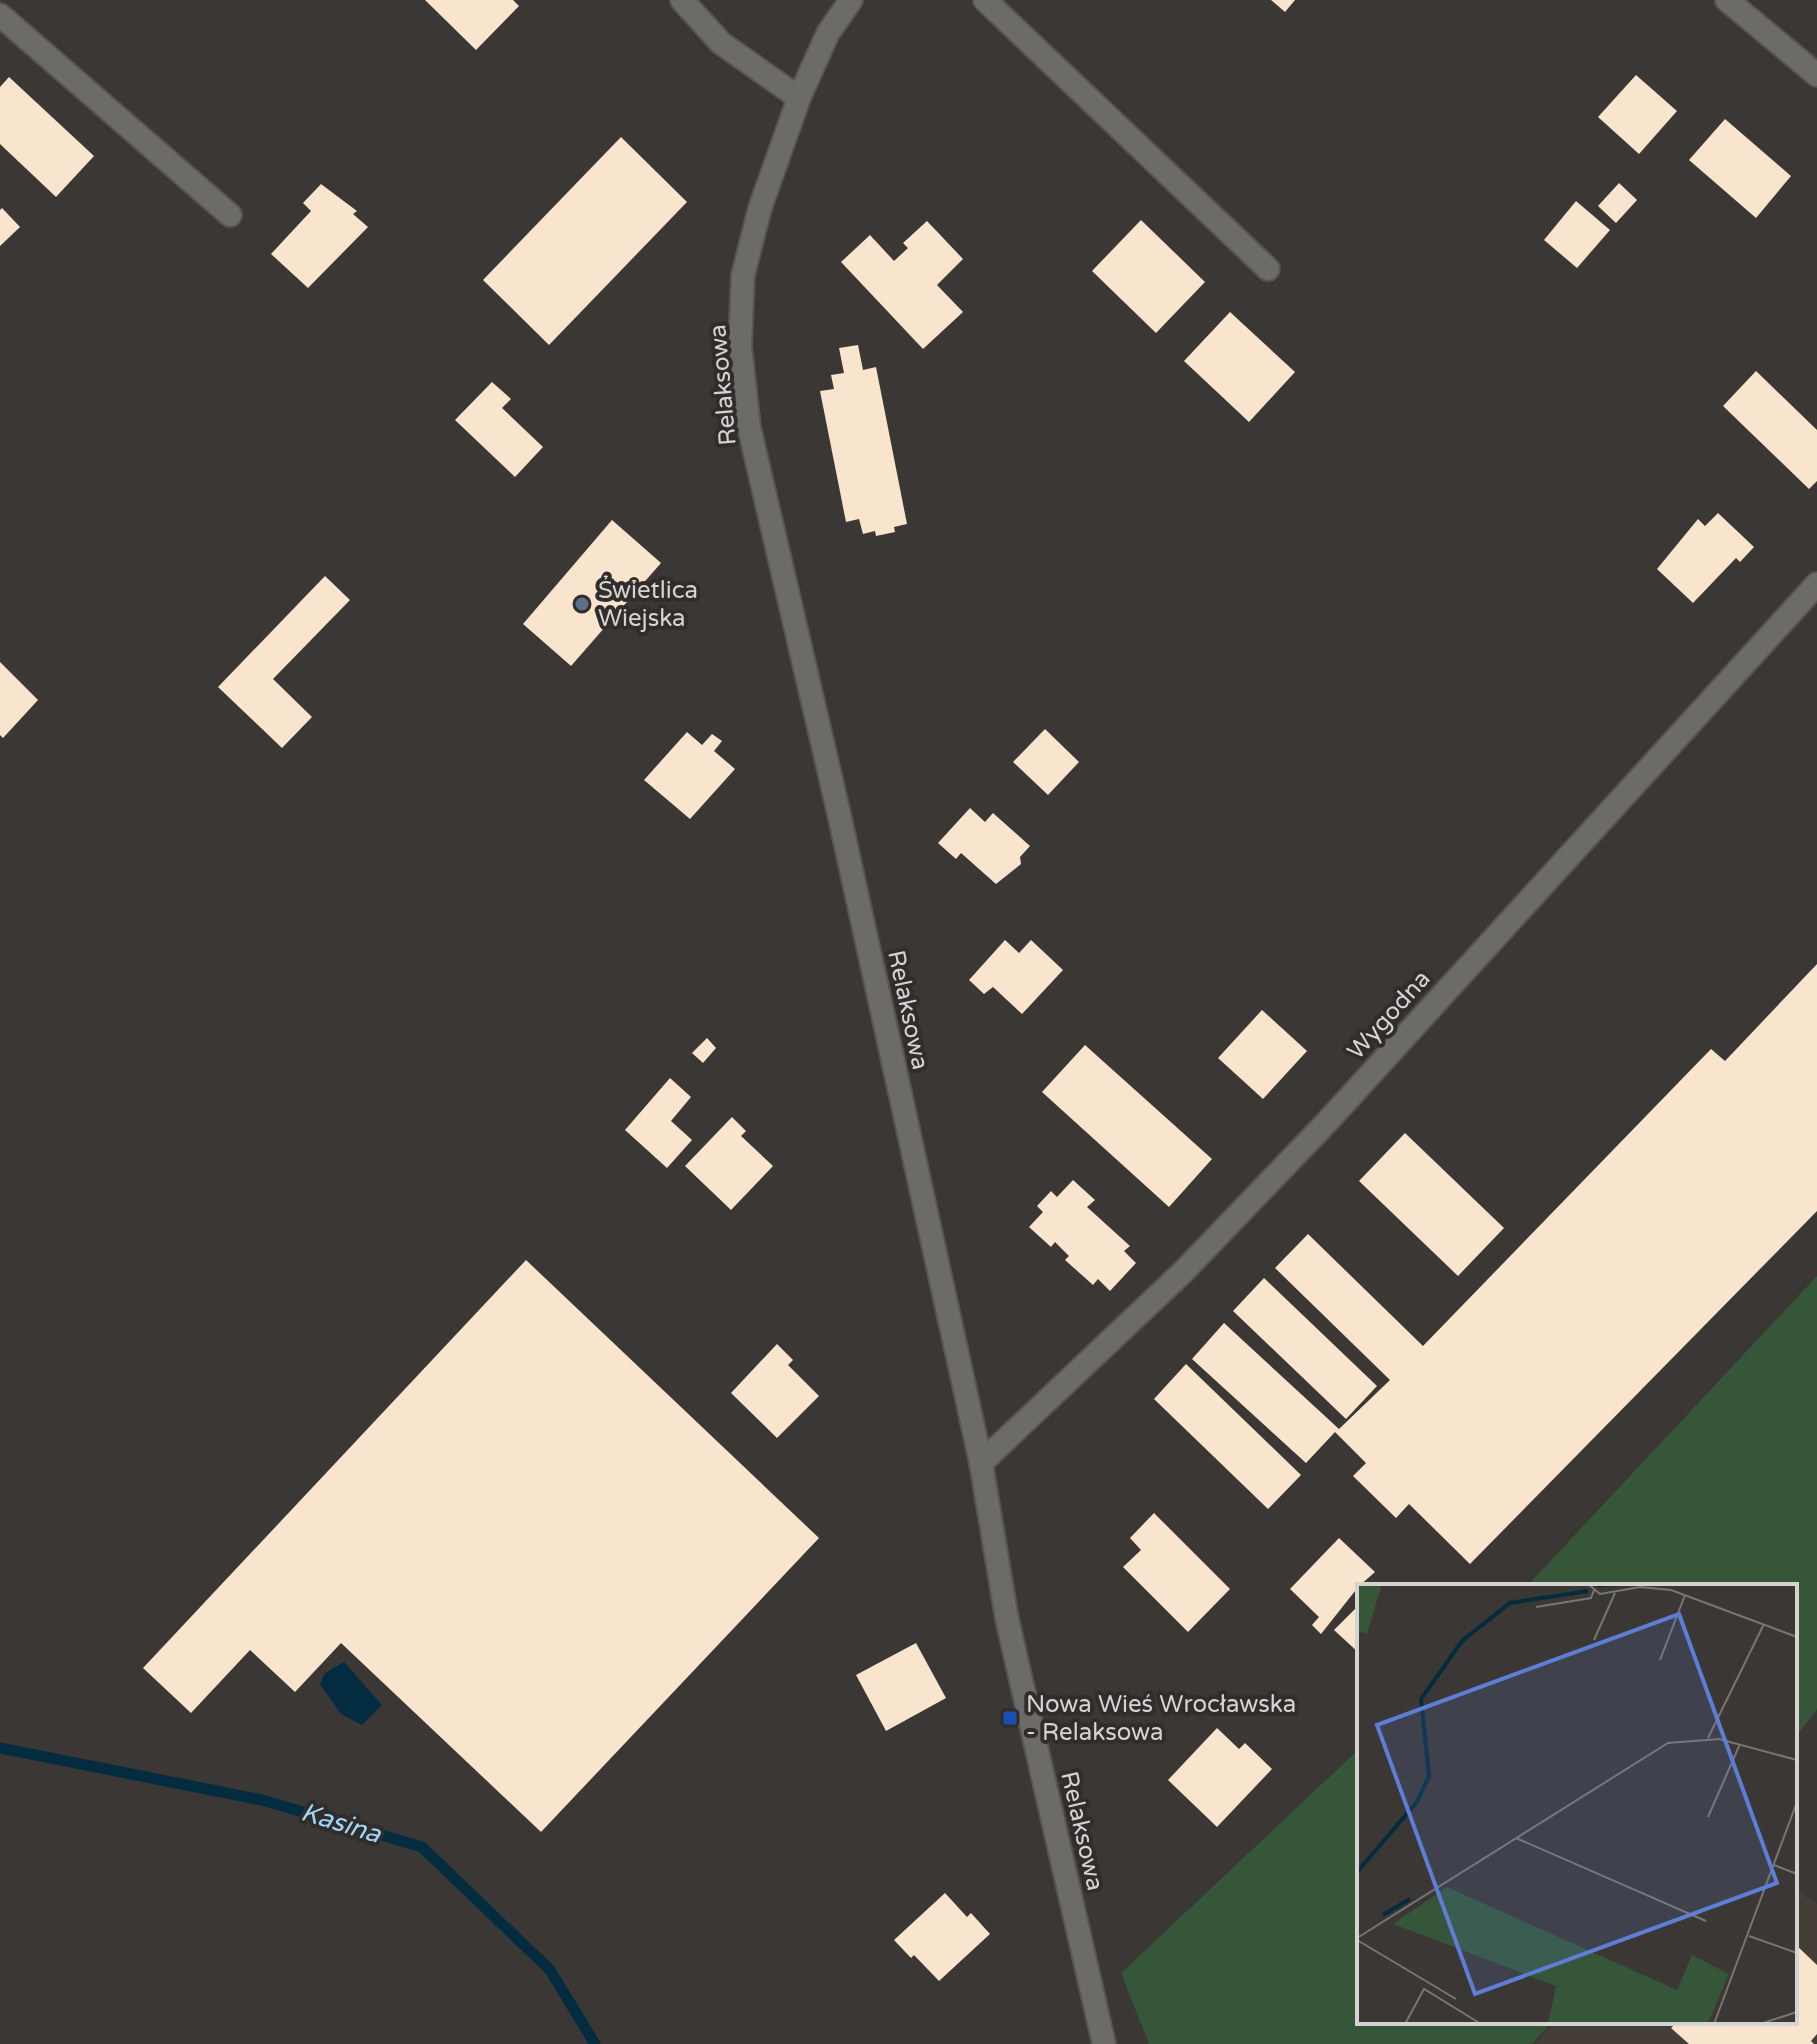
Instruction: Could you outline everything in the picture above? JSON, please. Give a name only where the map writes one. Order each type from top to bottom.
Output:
[{"type":"street","points":[[682,0],[721,43],[799,98]]},
{"type":"street","name":"Relaksowa","points":[[851,0],[828,33],[799,98],[760,208],[743,275],[740,346],[749,427],[842,830],[981,1463],[1007,1619],[1104,2044]]},
{"type":"street","points":[[985,0],[1268,269]]},
{"type":"street","points":[[1727,0],[1817,75]]},
{"type":"street","points":[[0,15],[230,215]]},
{"type":"street","name":"Wygodna","points":[[981,1463],[1184,1271],[1327,1122],[1817,584]]},
{"type":"shaded area","points":[[1797,1890],[1817,1904],[1817,2044],[1535,2044],[1553,2024],[1797,2024]]},
{"type":"green space","points":[[1817,1276],[1817,1709],[1797,1735],[1797,1584],[1529,1584]]},
{"type":"green space","points":[[1357,1751],[1357,2024],[1550,2024],[1532,2044],[1149,2044],[1121,1973]]},
{"type":"water","points":[[344,1662],[382,1705],[362,1725],[341,1714],[320,1684],[325,1673]]},
{"type":"building","points":[[425,0],[513,0],[519,6],[476,50]]},
{"type":"building","points":[[1271,0],[1295,0],[1285,12]]},
{"type":"building","points":[[1636,75],[1677,111],[1639,154],[1598,117]]},
{"type":"building","points":[[9,77],[94,156],[56,197],[0,144],[0,87]]},
{"type":"building","points":[[1725,119],[1791,176],[1756,218],[1689,160]]},
{"type":"building","points":[[621,137],[687,202],[549,345],[483,280]]},
{"type":"building","points":[[1619,183],[1637,200],[1616,223],[1598,206]]},
{"type":"building","points":[[321,184],[357,211],[353,214],[368,227],[308,288],[271,254],[311,211],[303,203]]},
{"type":"building","points":[[1576,201],[1610,230],[1577,268],[1544,240]]},
{"type":"building","points":[[2,208],[20,227],[0,246],[0,210]]},
{"type":"building","points":[[1141,220],[1205,282],[1156,333],[1092,271]]},
{"type":"building","points":[[927,221],[963,259],[937,285],[963,312],[923,349],[841,262],[870,235],[894,261],[908,248],[903,243]]},
{"type":"building","points":[[1230,312],[1295,372],[1249,422],[1184,361]]},
{"type":"building","points":[[858,345],[863,370],[876,367],[907,524],[894,527],[895,532],[876,536],[875,531],[863,534],[859,519],[846,522],[820,391],[834,389],[831,375],[844,373],[839,348]]},
{"type":"building","points":[[1756,371],[1817,430],[1817,481],[1809,489],[1723,406]]},
{"type":"building","points":[[492,382],[511,399],[502,408],[543,447],[515,477],[455,420]]},
{"type":"building","points":[[1718,513],[1754,547],[1740,562],[1736,558],[1693,603],[1657,569],[1698,519],[1705,526]]},
{"type":"building","name":"Świetlica Wiejska","points":[[612,520],[661,563],[571,666],[523,624]]},
{"type":"building","points":[[325,576],[350,600],[273,679],[312,717],[282,748],[218,687]]},
{"type":"building","points":[[0,662],[38,700],[3,738],[0,735]]},
{"type":"building","points":[[1045,729],[1079,762],[1048,795],[1013,762]]},
{"type":"building","points":[[687,732],[702,745],[712,734],[722,741],[714,751],[735,769],[690,819],[644,780]]},
{"type":"building","points":[[970,808],[985,822],[993,813],[1030,846],[1020,857],[1021,864],[996,884],[961,853],[956,859],[938,843]]},
{"type":"building","points":[[1005,940],[1019,953],[1031,940],[1063,970],[1022,1014],[993,987],[984,994],[969,980]]},
{"type":"building","points":[[1817,964],[1817,1211],[1470,1564],[1409,1504],[1396,1518],[1353,1476],[1366,1463],[1335,1432],[1306,1463],[1192,1359],[1224,1323],[1339,1429],[1390,1380],[1275,1268],[1308,1234],[1423,1346],[1711,1049],[1725,1061]]},
{"type":"building","points":[[1262,1010],[1307,1051],[1263,1099],[1218,1058]]},
{"type":"building","points":[[707,1038],[716,1048],[703,1063],[692,1053]]},
{"type":"building","points":[[1085,1045],[1212,1159],[1169,1207],[1042,1092]]},
{"type":"building","points":[[670,1078],[691,1097],[671,1121],[692,1140],[667,1168],[625,1130]]},
{"type":"building","points":[[732,1117],[746,1131],[741,1136],[773,1166],[731,1210],[685,1166]]},
{"type":"building","points":[[1405,1133],[1504,1228],[1458,1276],[1359,1181]]},
{"type":"building","points":[[1073,1180],[1095,1200],[1087,1207],[1130,1246],[1124,1251],[1136,1263],[1110,1291],[1098,1279],[1093,1285],[1065,1260],[1069,1256],[1055,1242],[1051,1247],[1029,1227],[1043,1212],[1037,1206],[1051,1191],[1057,1197]]},
{"type":"building","points":[[526,1260],[819,1538],[541,1832],[341,1643],[295,1692],[250,1650],[191,1713],[143,1668]]},
{"type":"building","points":[[1264,1278],[1377,1386],[1346,1419],[1233,1311]]},
{"type":"building","points":[[777,1344],[793,1360],[788,1365],[819,1396],[777,1438],[731,1393]]},
{"type":"building","points":[[1186,1364],[1301,1475],[1268,1509],[1154,1399]]},
{"type":"building","points":[[1154,1513],[1230,1589],[1188,1632],[1123,1567],[1141,1550],[1130,1538]]},
{"type":"building","points":[[1339,1538],[1375,1572],[1357,1584],[1357,1589],[1321,1634],[1312,1625],[1319,1617],[1290,1589]]},
{"type":"building","points":[[1357,1607],[1357,1651],[1334,1630]]},
{"type":"building","points":[[916,1643],[946,1698],[886,1731],[856,1675]]},
{"type":"building","points":[[1217,1728],[1239,1749],[1245,1743],[1272,1769],[1217,1827],[1168,1780]]},
{"type":"building","points":[[945,1893],[967,1917],[971,1913],[990,1934],[939,1981],[894,1940]]},
{"type":"building","points":[[1797,1946],[1817,1965],[1817,2034],[1811,2041],[1814,2044],[1689,2044],[1671,2028],[1675,2024],[1797,2024]]},
{"type":"waterway","name":"Kasina","points":[[0,1748],[262,1800],[422,1847],[550,1970],[595,2044]]},
{"type":"place","name":"Świetlica Wiejska","points":[[582,604]]},
{"type":"place","name":"Nowa Wieś Wrocławska - Relaksowa","points":[[1010,1718]]}]
